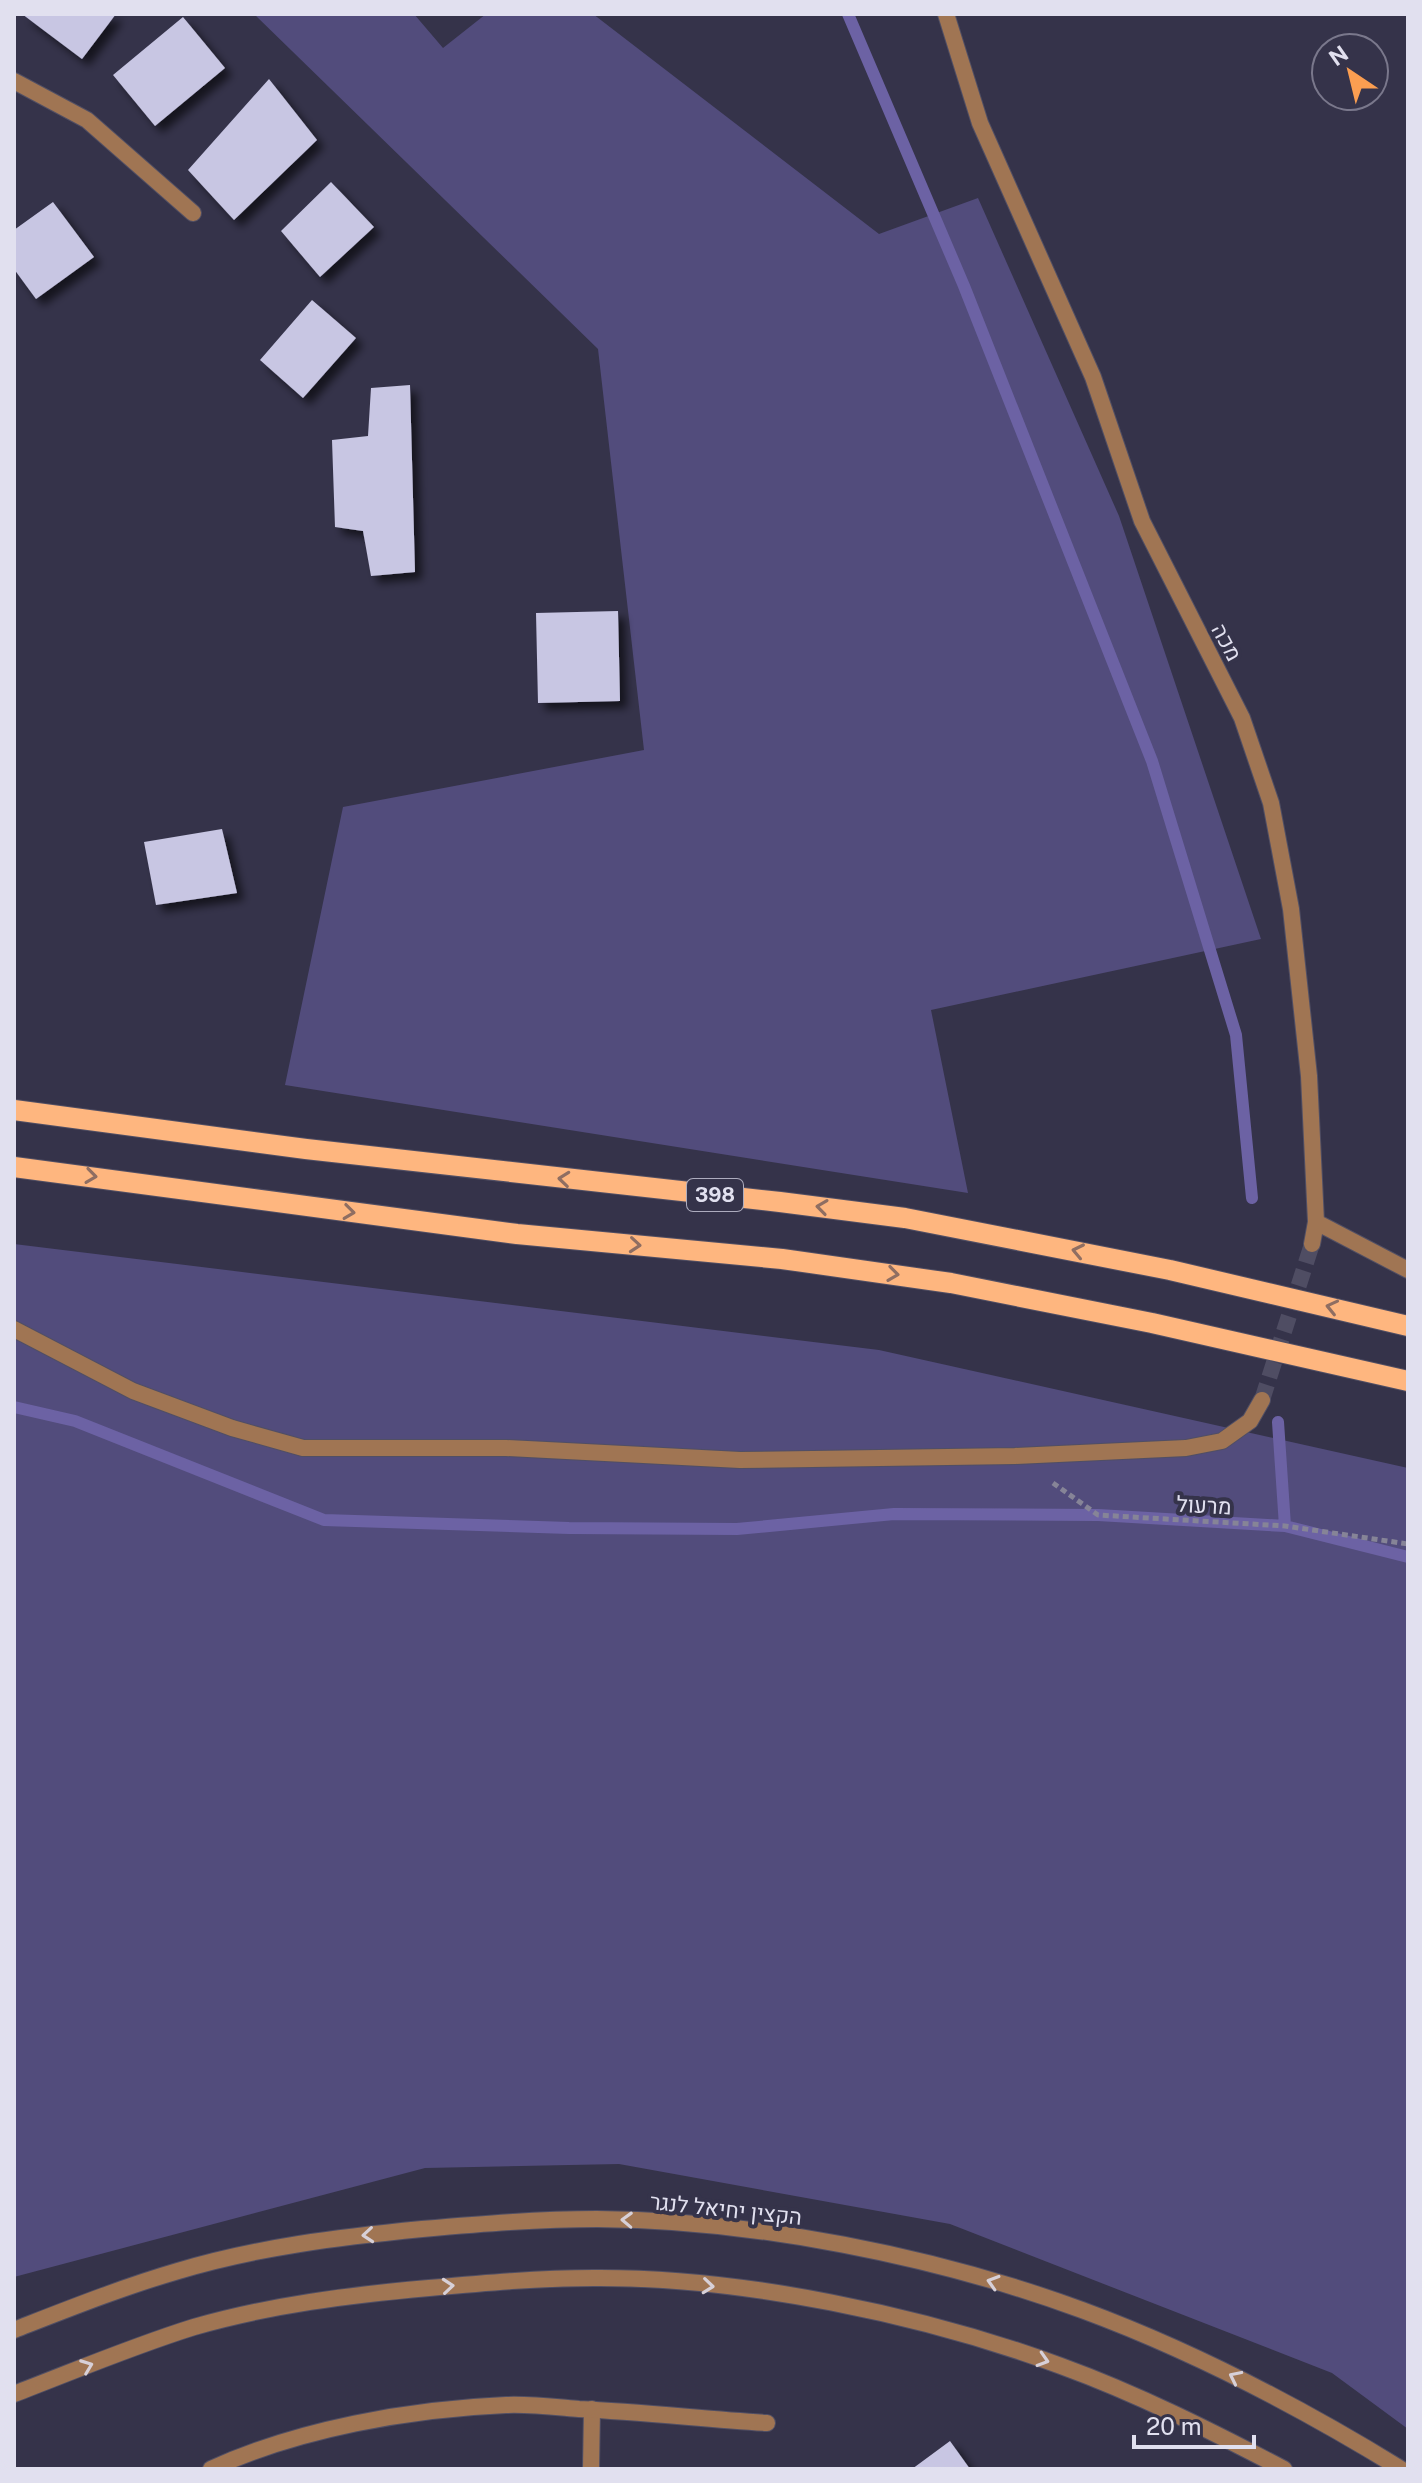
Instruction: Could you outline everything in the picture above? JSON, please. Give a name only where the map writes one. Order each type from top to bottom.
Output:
[{"type":"main road","name":"398","points":[[14,1110],[306,1149],[905,1218],[1170,1270],[1408,1326]]},
{"type":"main road","points":[[14,1167],[502,1232],[782,1259],[951,1283],[1152,1323],[1408,1381]]},
{"type":"street","name":"מכה","points":[[946,14],[980,123],[1093,377],[1142,521],[1242,718],[1271,803],[1294,939],[1309,1076],[1316,1222],[1312,1244]]},
{"type":"street","points":[[14,81],[87,120],[193,213]]},
{"type":"street","points":[[1316,1222],[1408,1270]]},
{"type":"street","points":[[14,1329],[133,1391],[232,1428],[303,1448],[506,1448],[740,1460],[1015,1456],[1186,1448],[1222,1441],[1250,1421],[1262,1400]]},
{"type":"street","name":"הקצין יחיאל לנגר","points":[[14,2330],[180,2270],[272,2249],[347,2237],[520,2222],[596,2219],[748,2230],[905,2258],[1081,2310],[1235,2376],[1335,2429],[1401,2469]]},
{"type":"street","points":[[14,2394],[196,2327],[283,2307],[354,2295],[523,2281],[595,2278],[661,2280],[809,2300],[891,2316],[965,2336],[1061,2366],[1132,2395],[1284,2469]]},
{"type":"street","points":[[211,2469],[299,2439],[372,2422],[449,2410],[509,2405],[767,2423]]},
{"type":"street","points":[[591,2469],[592,2409]]},
{"type":"path","name":"מרעול","points":[[1015,1456],[1098,1515],[1285,1526],[1408,1544]]},
{"type":"shaded area","points":[[254,14],[414,14],[443,48],[486,14],[593,14],[879,234],[978,198],[1119,516],[1261,939],[931,1010],[968,1193],[285,1085],[343,807],[644,750],[598,349]]},
{"type":"shaded area","points":[[14,1244],[879,1350],[1408,1468],[1408,2429],[1332,2373],[950,2224],[619,2164],[425,2168],[14,2277]]},
{"type":"building","points":[[22,14],[116,14],[82,59]]},
{"type":"building","points":[[183,17],[225,68],[155,126],[113,75]]},
{"type":"building","points":[[269,79],[317,140],[234,220],[188,170]]},
{"type":"building","points":[[331,182],[374,227],[320,277],[281,231]]},
{"type":"building","points":[[53,202],[94,257],[36,299],[14,269],[14,230]]},
{"type":"building","points":[[312,300],[356,338],[303,398],[260,360]]},
{"type":"building","points":[[410,385],[415,572],[371,576],[363,531],[335,527],[332,440],[368,436],[371,388]]},
{"type":"building","points":[[618,611],[620,701],[538,703],[536,613]]},
{"type":"building","points":[[222,829],[237,893],[156,905],[144,842]]},
{"type":"building","points":[[950,2441],[970,2469],[912,2469]]},
{"type":"waterway","points":[[848,14],[964,286],[1152,761],[1236,1035],[1252,1198]]},
{"type":"waterway","points":[[14,1407],[75,1421],[324,1520],[569,1528],[737,1529],[894,1514],[1098,1515],[1285,1526],[1408,1557]]},
{"type":"waterway","points":[[1278,1422],[1285,1526]]},
{"type":"tunnel","points":[[1262,1400],[1312,1244]]}]
